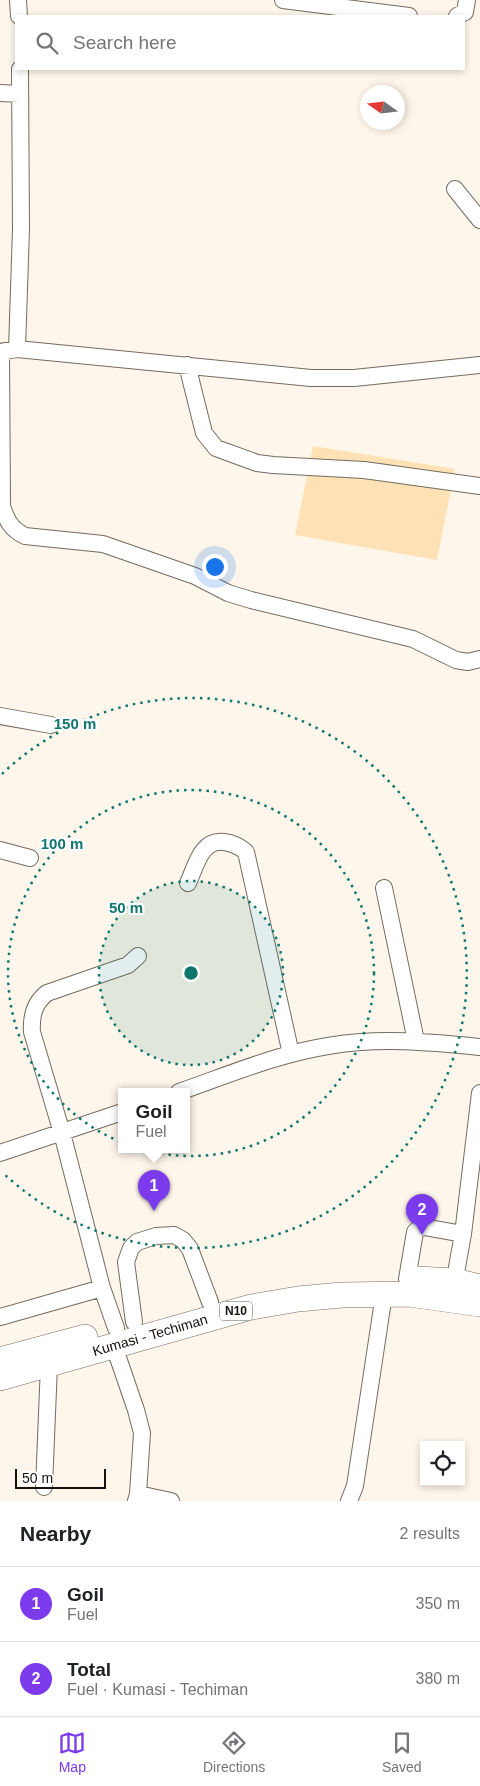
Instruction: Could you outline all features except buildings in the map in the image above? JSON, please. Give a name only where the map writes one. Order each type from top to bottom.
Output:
[{"type":"highway","name":"N10","points":[[0,1360],[122,1332],[210,1302],[294,1283],[353,1278],[407,1279],[453,1290],[480,1287]]},
{"type":"highway","name":"Kumasi - Techiman","points":[[0,1378],[49,1365],[122,1332],[298,1299],[342,1295],[410,1294],[453,1290],[480,1304]]},
{"type":"street","points":[[18,0],[19,15]]},
{"type":"street","points":[[283,0],[401,15]]},
{"type":"street","points":[[459,15],[464,12],[467,0]]},
{"type":"street","points":[[17,349],[21,229],[20,70]]},
{"type":"street","points":[[0,93],[20,94]]},
{"type":"street","points":[[455,189],[480,220]]},
{"type":"street","points":[[480,365],[354,378],[311,378],[17,349],[0,352],[2,506],[11,527],[17,532],[25,536],[103,544],[195,576],[228,593],[413,639],[456,660],[468,662],[480,659]]},
{"type":"street","points":[[186,365],[204,433],[216,448],[257,463],[273,466],[364,470],[480,486]]},
{"type":"street","points":[[0,716],[51,725]]},
{"type":"street","points":[[188,883],[205,847],[214,841],[240,846],[246,852],[291,1054]]},
{"type":"street","points":[[0,850],[30,858]]},
{"type":"street","points":[[384,888],[416,1041]]},
{"type":"street","points":[[122,1332],[102,1288],[62,1132],[32,1032],[31,1018],[39,1000],[47,993],[128,965],[138,956]]},
{"type":"street","points":[[190,1088],[291,1054],[329,1046],[395,1040],[480,1047]]},
{"type":"street","points":[[453,1290],[463,1234],[480,1093]]},
{"type":"street","points":[[0,1153],[118,1113]]},
{"type":"street","points":[[407,1279],[415,1232],[419,1228],[424,1227],[463,1234]]},
{"type":"street","points":[[171,1501],[137,1498],[142,1434],[122,1332],[126,1262],[131,1248],[137,1242],[156,1236],[174,1235],[183,1240],[198,1268],[210,1302]]},
{"type":"street","points":[[0,1317],[102,1288]]},
{"type":"street","points":[[349,1501],[355,1486],[384,1294]]},
{"type":"street","points":[[44,1487],[49,1365]]},
{"type":"shaded area","points":[[313,446],[455,469],[437,560],[295,535]]},
{"type":"place","name":"Goil","points":[[154,1211]]},
{"type":"place","name":"Total","points":[[422,1235]]}]
